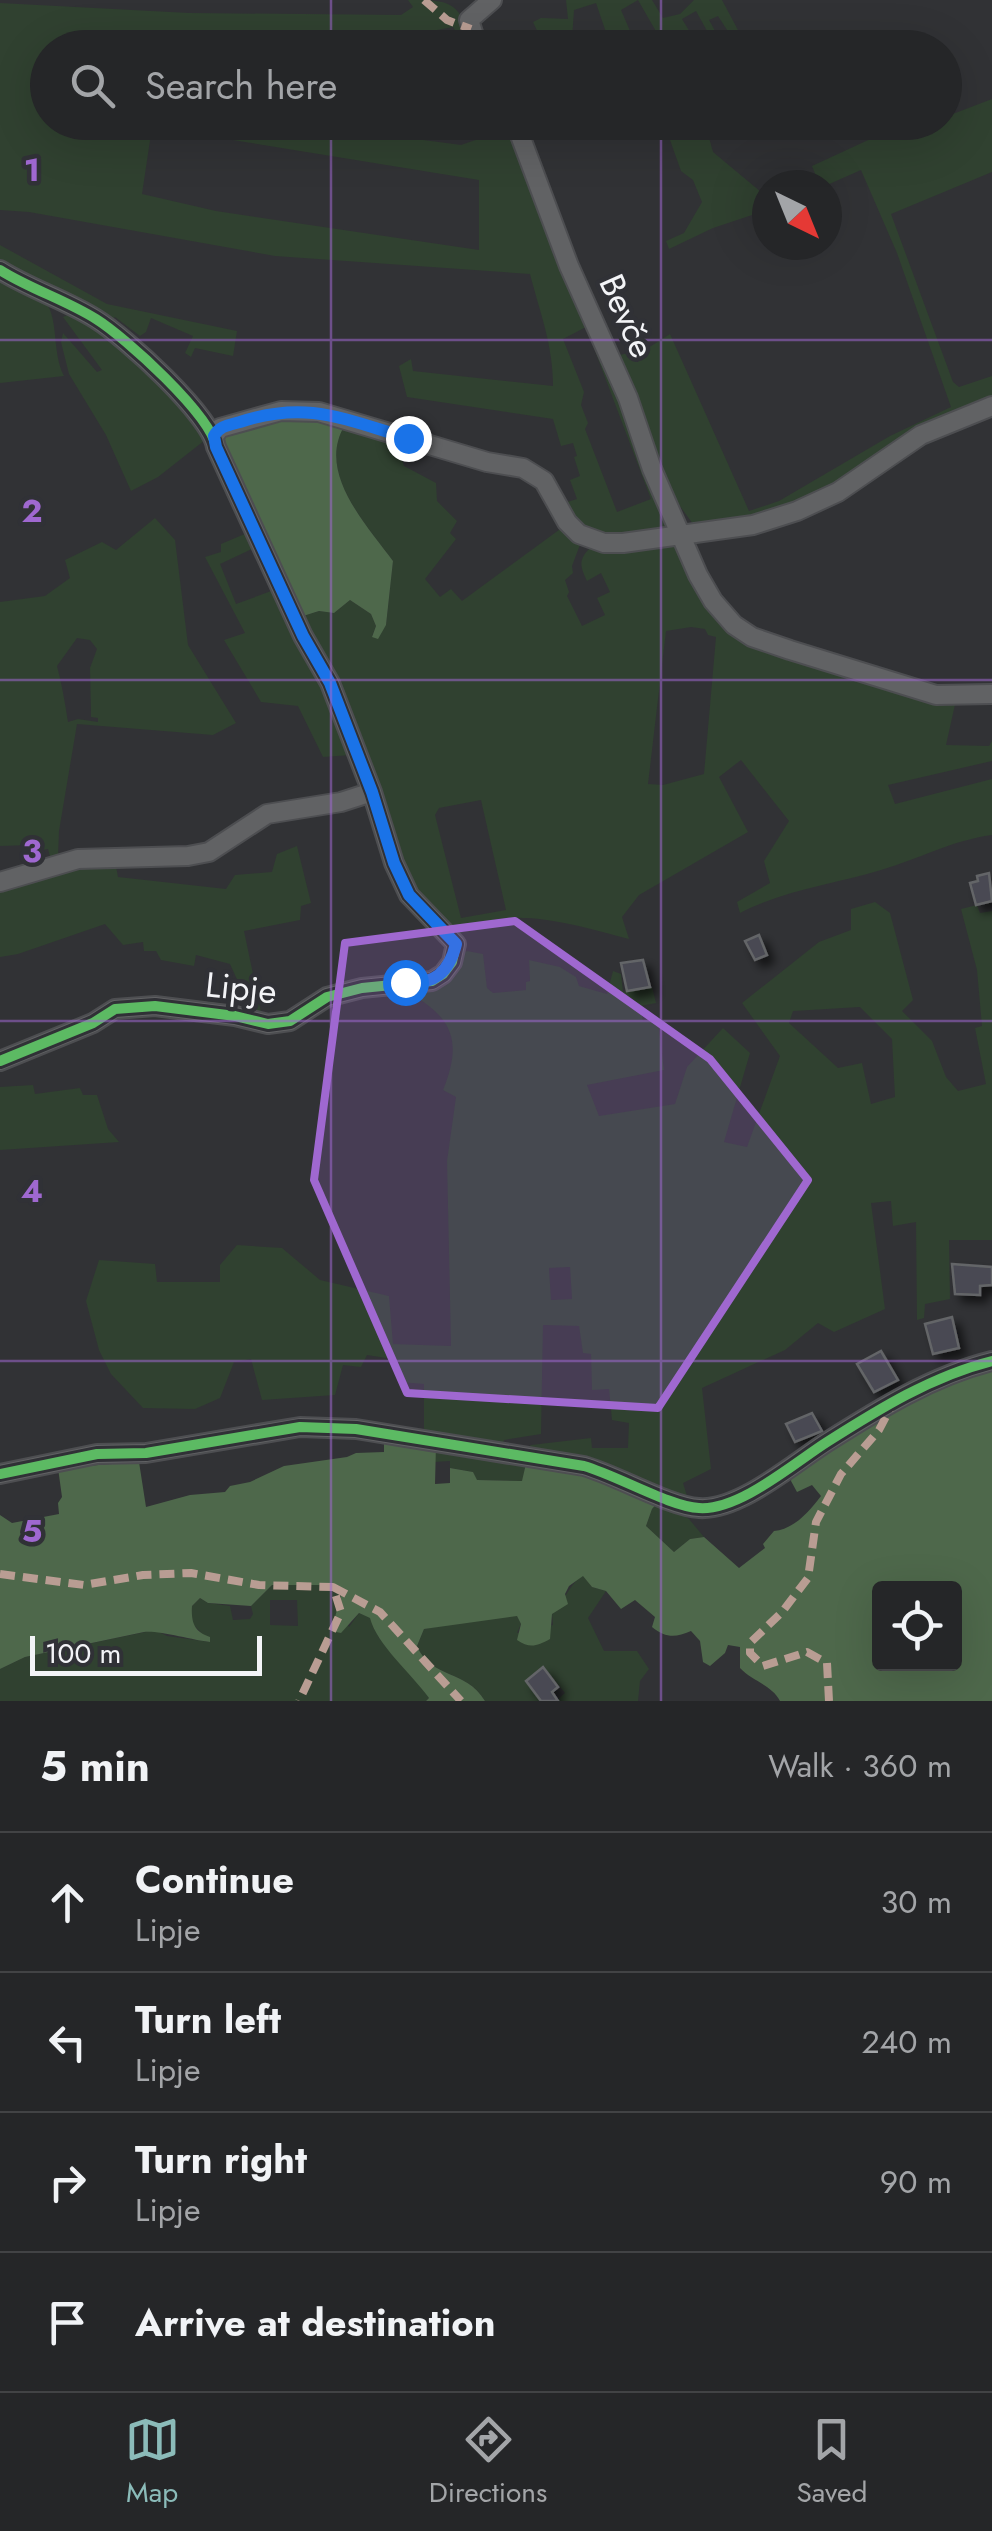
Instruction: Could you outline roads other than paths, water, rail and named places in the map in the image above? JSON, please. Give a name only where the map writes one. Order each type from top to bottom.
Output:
[{"type":"street","points":[[472,30],[469,20],[492,0]]},
{"type":"street","name":"Bevče","points":[[522,140],[569,266],[628,398],[652,469],[713,601],[734,625],[752,637],[936,695],[992,694]]},
{"type":"street","name":"Lipje","points":[[0,270],[99,320],[183,396],[214,436],[303,636],[330,683],[409,895],[456,944],[452,962],[442,974],[418,984],[362,988],[327,998],[290,1021],[268,1024],[156,1006],[115,1010],[0,1061]]},
{"type":"street","points":[[214,436],[220,428],[264,416],[302,410],[319,412],[536,474],[544,480],[566,522],[579,534],[604,543],[651,541],[753,526],[797,511],[838,492],[922,435],[992,406]]},
{"type":"street","points":[[0,882],[78,859],[209,852],[267,814],[342,802],[372,792]]},
{"type":"street","points":[[0,1474],[97,1454],[146,1453],[300,1427],[356,1429],[584,1466],[703,1509],[764,1484],[826,1442],[924,1386],[960,1369],[992,1361]]}]
